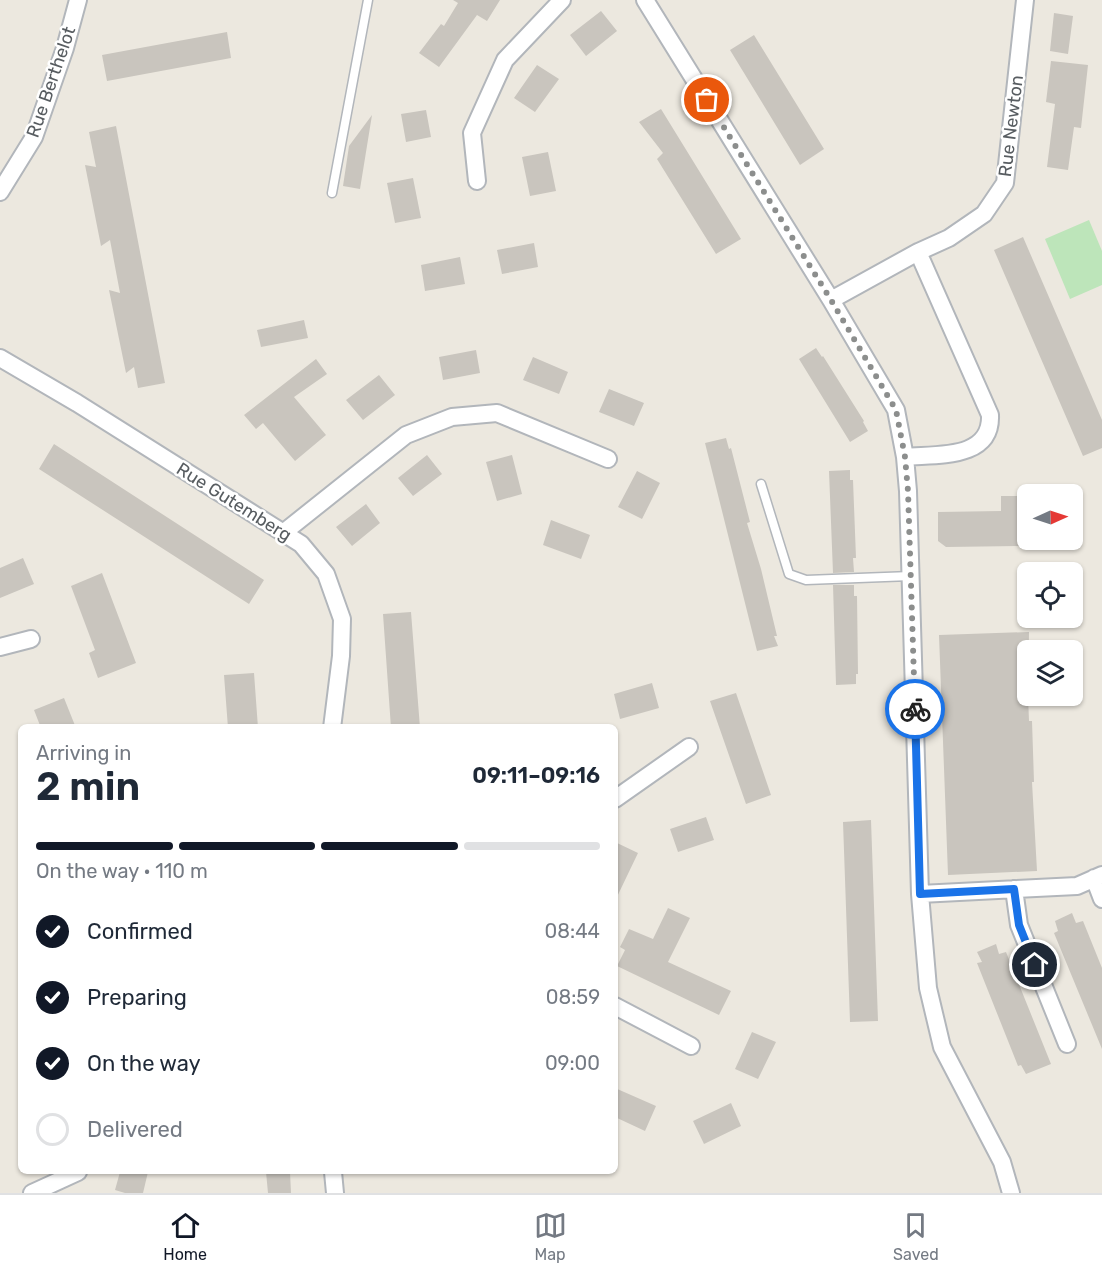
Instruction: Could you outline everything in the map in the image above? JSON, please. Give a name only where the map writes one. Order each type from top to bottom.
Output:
[{"type":"street","name":"Rue Berthelot","points":[[0,192],[34,137],[65,48],[78,0]]},
{"type":"street","points":[[477,181],[472,133],[505,60],[562,0]]},
{"type":"street","points":[[645,0],[831,300],[896,410],[905,457],[920,894],[928,988],[942,1047],[1002,1162],[1011,1193]]},
{"type":"street","name":"Rue Newton","points":[[831,300],[918,252],[949,238],[984,214],[1005,183],[1025,0]]},
{"type":"street","points":[[905,457],[952,454],[978,446],[987,433],[990,422],[990,415],[918,252]]},
{"type":"street","name":"Rue Gutemberg","points":[[0,358],[77,403],[301,544],[326,574],[342,619],[341,656],[332,724]]},
{"type":"street","points":[[283,533],[406,435],[452,417],[497,413],[608,459]]},
{"type":"street","points":[[0,647],[31,639]]},
{"type":"street","points":[[618,797],[689,747]]},
{"type":"street","points":[[920,894],[1077,886],[1098,877],[1102,899]]},
{"type":"street","points":[[1014,889],[1019,925],[1067,1044]]},
{"type":"street","points":[[618,1008],[691,1046]]},
{"type":"street","points":[[32,1193],[74,1174]]},
{"type":"street","points":[[333,1174],[335,1193]]},
{"type":"lane","points":[[332,194],[368,0]]},
{"type":"lane","points":[[761,484],[789,574],[806,580],[910,576]]},
{"type":"green space","points":[[1089,220],[1102,251],[1102,285],[1070,299],[1045,239]]},
{"type":"building","points":[[453,0],[500,0],[487,21],[477,15],[439,67],[419,53],[441,24],[444,26],[458,3]]},
{"type":"building","points":[[601,11],[617,31],[586,56],[570,35]]},
{"type":"building","points":[[1054,13],[1073,16],[1068,54],[1050,51]]},
{"type":"building","points":[[227,32],[231,58],[107,81],[102,55]]},
{"type":"building","points":[[754,35],[824,149],[800,165],[730,50]]},
{"type":"building","points":[[1051,61],[1088,65],[1081,128],[1074,127],[1068,170],[1047,167],[1055,104],[1046,102]]},
{"type":"building","points":[[537,65],[559,79],[535,112],[514,98]]},
{"type":"building","points":[[661,109],[741,239],[716,254],[657,159],[663,153],[639,122]]},
{"type":"building","points":[[426,110],[431,137],[406,142],[401,114]]},
{"type":"building","points":[[372,115],[360,189],[343,186],[349,146]]},
{"type":"building","points":[[116,126],[165,383],[138,388],[134,367],[126,373],[109,290],[120,293],[110,240],[101,246],[85,165],[96,167],[89,132]]},
{"type":"building","points":[[548,152],[556,191],[530,196],[522,157]]},
{"type":"building","points":[[413,178],[421,218],[395,223],[387,183]]},
{"type":"building","points":[[1023,237],[1102,420],[1102,448],[1083,456],[994,250]]},
{"type":"building","points":[[534,243],[538,267],[502,274],[497,250]]},
{"type":"building","points":[[460,257],[465,284],[425,291],[421,265]]},
{"type":"building","points":[[304,320],[308,338],[261,347],[257,330]]},
{"type":"building","points":[[816,348],[864,421],[868,431],[850,442],[799,359]]},
{"type":"building","points":[[476,350],[480,373],[443,380],[439,357]]},
{"type":"building","points":[[533,357],[568,372],[559,394],[523,380]]},
{"type":"building","points":[[316,359],[327,374],[294,397],[326,435],[295,461],[263,423],[256,429],[244,415]]},
{"type":"building","points":[[379,375],[395,395],[363,420],[346,400]]},
{"type":"building","points":[[609,389],[644,403],[634,426],[599,412]]},
{"type":"building","points":[[726,438],[729,449],[731,448],[750,522],[747,523],[777,636],[774,636],[778,646],[757,651],[705,443]]},
{"type":"building","points":[[54,444],[264,580],[249,604],[39,469]]},
{"type":"building","points":[[427,455],[442,474],[413,496],[398,478]]},
{"type":"building","points":[[512,455],[522,494],[497,501],[486,462]]},
{"type":"building","points":[[850,470],[850,480],[853,480],[856,558],[853,558],[854,572],[833,573],[829,471]]},
{"type":"building","points":[[637,471],[660,483],[642,519],[618,507]]},
{"type":"building","points":[[1001,496],[1017,496],[1017,546],[946,547],[938,541],[938,512],[1001,511]]},
{"type":"building","points":[[366,504],[380,523],[352,546],[336,527]]},
{"type":"building","points":[[551,520],[590,535],[581,559],[543,545]]},
{"type":"building","points":[[23,558],[34,584],[0,598],[0,568]]},
{"type":"building","points":[[102,573],[136,663],[98,678],[89,653],[95,650],[71,586]]},
{"type":"building","points":[[833,585],[854,585],[854,596],[857,596],[858,674],[856,674],[856,684],[836,685]]},
{"type":"building","points":[[411,612],[420,724],[391,724],[383,614]]},
{"type":"building","points":[[1029,632],[1029,640],[1017,640],[1017,706],[1028,706],[1029,721],[1032,721],[1034,782],[1032,782],[1037,871],[948,875],[939,635]]},
{"type":"building","points":[[254,673],[258,724],[228,724],[224,675]]},
{"type":"building","points":[[652,683],[659,708],[620,719],[614,694]]},
{"type":"building","points":[[736,693],[771,795],[746,804],[710,701]]},
{"type":"building","points":[[64,698],[74,724],[39,724],[34,710]]},
{"type":"building","points":[[706,817],[714,840],[678,852],[670,829]]},
{"type":"building","points":[[871,820],[878,1021],[850,1022],[843,822]]},
{"type":"building","points":[[618,843],[638,853],[618,895]]},
{"type":"building","points":[[668,908],[690,918],[668,962],[731,991],[719,1015],[618,966],[625,950],[620,947],[629,929],[653,939]]},
{"type":"building","points":[[1072,913],[1076,923],[1083,921],[1102,968],[1102,1049],[1054,933],[1058,931],[1055,921]]},
{"type":"building","points":[[996,944],[999,954],[1006,952],[1051,1064],[1026,1074],[1021,1065],[1018,1066],[977,963],[982,962],[977,952]]},
{"type":"building","points":[[752,1032],[776,1042],[758,1079],[735,1069]]},
{"type":"building","points":[[618,1089],[656,1106],[645,1131],[618,1118]]},
{"type":"building","points":[[731,1103],[741,1126],[704,1144],[693,1121]]},
{"type":"building","points":[[119,1174],[148,1174],[143,1193],[125,1193],[115,1190]]},
{"type":"building","points":[[266,1174],[290,1174],[291,1193],[268,1193]]},
{"type":"way so far","points":[[707,100],[896,410],[905,457],[908,491],[915,709]]},
{"type":"route","points":[[915,709],[920,894],[1014,889],[1019,925],[1035,965]]}]
